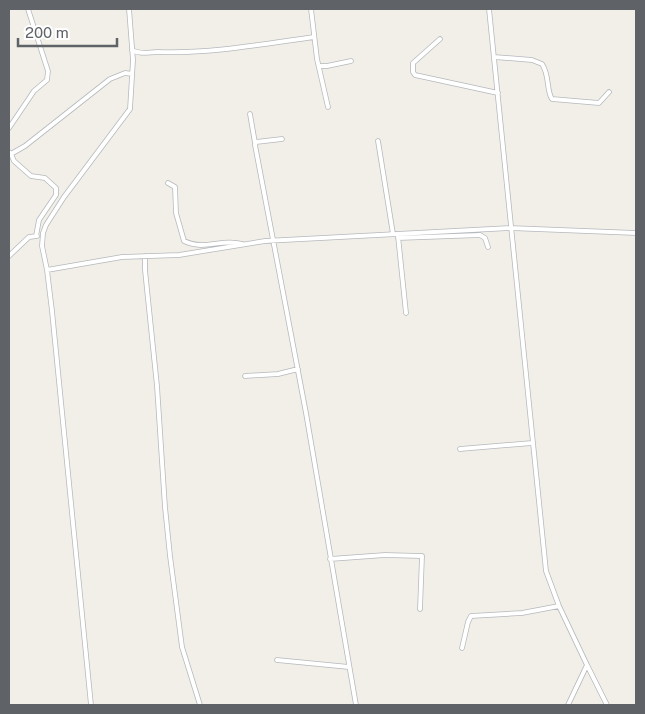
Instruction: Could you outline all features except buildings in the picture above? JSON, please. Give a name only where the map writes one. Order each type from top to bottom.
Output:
[{"type":"street","points":[[9,128],[25,103],[48,76],[28,9]]},
{"type":"street","points":[[91,705],[47,270],[42,237],[46,225],[64,197],[130,109],[132,50],[129,9]]},
{"type":"street","points":[[311,9],[317,59],[328,106]]},
{"type":"street","points":[[489,9],[546,571],[559,606],[607,705]]},
{"type":"street","points":[[132,50],[140,53],[170,54],[261,45],[314,37]]},
{"type":"street","points":[[440,39],[413,63],[415,75],[498,93]]},
{"type":"street","points":[[494,57],[532,60],[542,64],[548,78],[552,99],[599,103],[609,92]]},
{"type":"street","points":[[320,66],[351,61]]},
{"type":"street","points":[[36,236],[39,220],[56,195],[56,188],[45,178],[31,176],[10,155],[25,146],[110,79],[125,73],[132,74]]},
{"type":"street","points":[[250,114],[298,370],[356,705]]},
{"type":"street","points":[[256,143],[282,139]]},
{"type":"street","points":[[378,141],[396,236],[406,312]]},
{"type":"street","points":[[168,183],[175,186],[176,213],[184,241],[198,246],[233,242],[244,245]]},
{"type":"street","points":[[396,236],[510,228],[636,233]]},
{"type":"street","points":[[47,270],[122,257],[179,255],[274,241],[480,235],[485,238],[488,247]]},
{"type":"street","points":[[9,256],[29,237],[42,237]]},
{"type":"street","points":[[145,256],[170,556],[182,647],[200,705]]},
{"type":"street","points":[[245,376],[278,374],[298,370]]},
{"type":"street","points":[[460,449],[532,444]]},
{"type":"street","points":[[330,558],[384,555],[422,556],[420,610]]},
{"type":"street","points":[[462,648],[471,616],[522,613],[559,606]]},
{"type":"street","points":[[277,660],[349,667]]},
{"type":"street","points":[[568,705],[588,665]]}]
